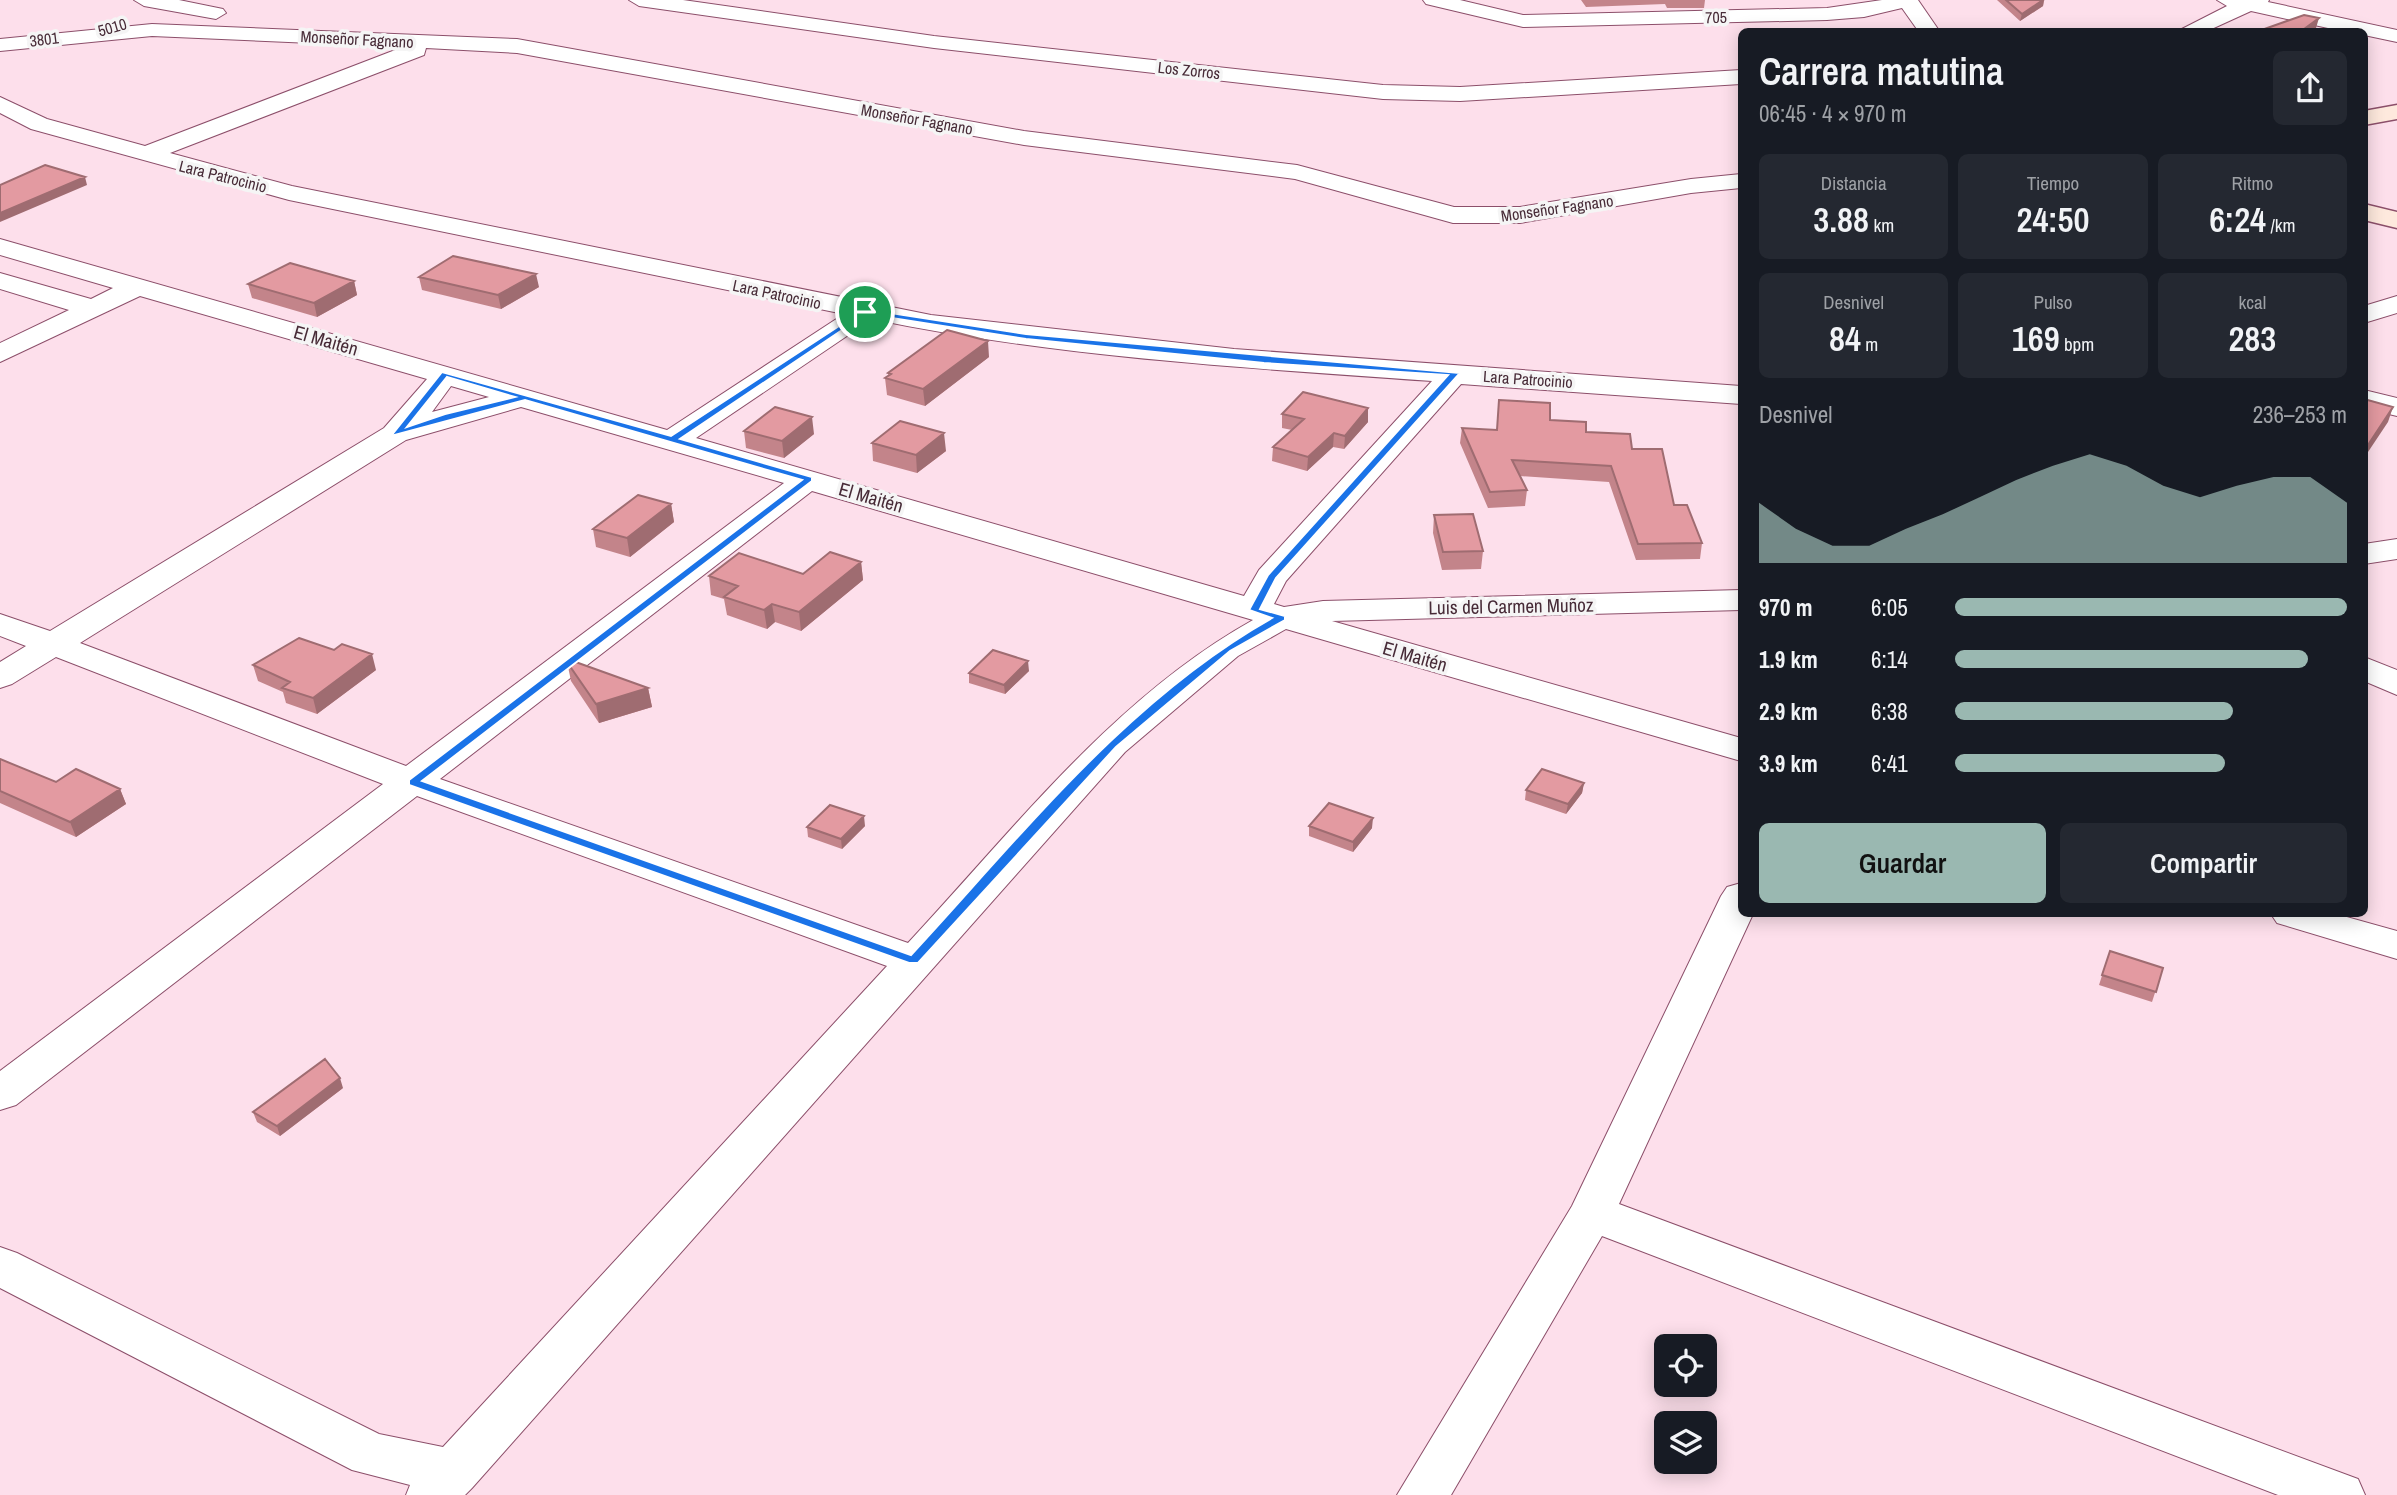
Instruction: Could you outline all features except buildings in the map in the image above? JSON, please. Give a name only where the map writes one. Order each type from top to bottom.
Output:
[{"type":"street","points":[[144,0],[443,42]]},
{"type":"street","name":"Los Zorros","points":[[639,0],[934,42],[1383,92],[1460,94],[1738,77]]},
{"type":"street","name":"705","points":[[1433,0],[1523,21],[1864,11],[1907,0]]},
{"type":"street","points":[[1815,0],[1927,27]]},
{"type":"street","points":[[1907,0],[1927,27]]},
{"type":"street","points":[[2227,0],[2255,2],[2364,28]]},
{"type":"street","points":[[2195,28],[2255,2]]},
{"type":"street","name":"5010","points":[[87,34],[177,6]]},
{"type":"street","points":[[2368,29],[2397,36]]},
{"type":"street","name":"Monseñor Fagnano","points":[[87,34],[201,31],[394,43],[484,43],[543,50],[1024,138],[1297,172],[1452,215],[1531,214],[1691,186],[1738,181]]},
{"type":"street","name":"3801","points":[[0,45],[87,34]]},
{"type":"street","points":[[143,155],[402,54],[443,42]]},
{"type":"street","points":[[0,50],[141,53]]},
{"type":"street","name":"Monseñor Fagnano","points":[[331,61],[366,60],[402,54]]},
{"type":"street","name":"Lara Patrocinio","points":[[0,104],[39,124],[143,155],[312,198],[865,312],[1040,338],[1264,360],[1738,395]]},
{"type":"street","points":[[2368,117],[2397,112]]},
{"type":"street","points":[[13,134],[39,124]]},
{"type":"street","points":[[2368,213],[2397,219]]},
{"type":"street","name":"El Maitén","points":[[0,247],[1738,749]]},
{"type":"street","points":[[0,281],[92,309]]},
{"type":"street","points":[[0,354],[139,286]]},
{"type":"street","points":[[2368,314],[2397,303]]},
{"type":"street","points":[[672,440],[865,312]]},
{"type":"street","points":[[0,1266],[370,1454],[443,1483],[1112,744],[1268,614],[1271,577],[1455,373]]},
{"type":"street","points":[[395,435],[425,402],[445,374]]},
{"type":"street","points":[[0,677],[395,435],[449,416],[526,397]]},
{"type":"street","points":[[2368,400],[2397,407]]},
{"type":"street","points":[[0,1094],[809,479]]},
{"type":"street","points":[[2368,553],[2397,549]]},
{"type":"street","name":"Luis del Carmen Muñoz","points":[[1268,614],[1360,609],[1738,600]]},
{"type":"street","points":[[0,624],[413,782],[914,960]]},
{"type":"street","points":[[2368,669],[2397,684]]},
{"type":"street","points":[[1423,1495],[1592,1213],[1738,902]]},
{"type":"street","points":[[2301,917],[2397,945]]},
{"type":"street","points":[[1592,1213],[2339,1495]]},
{"type":"route","points":[[865,312],[716,413],[672,440],[526,397],[445,374],[425,402],[395,435],[449,416],[526,397],[809,479],[413,782],[914,960],[1112,744],[1226,649],[1281,618],[1254,610],[1271,577],[1455,373],[1264,360],[1026,337],[865,312]]}]
